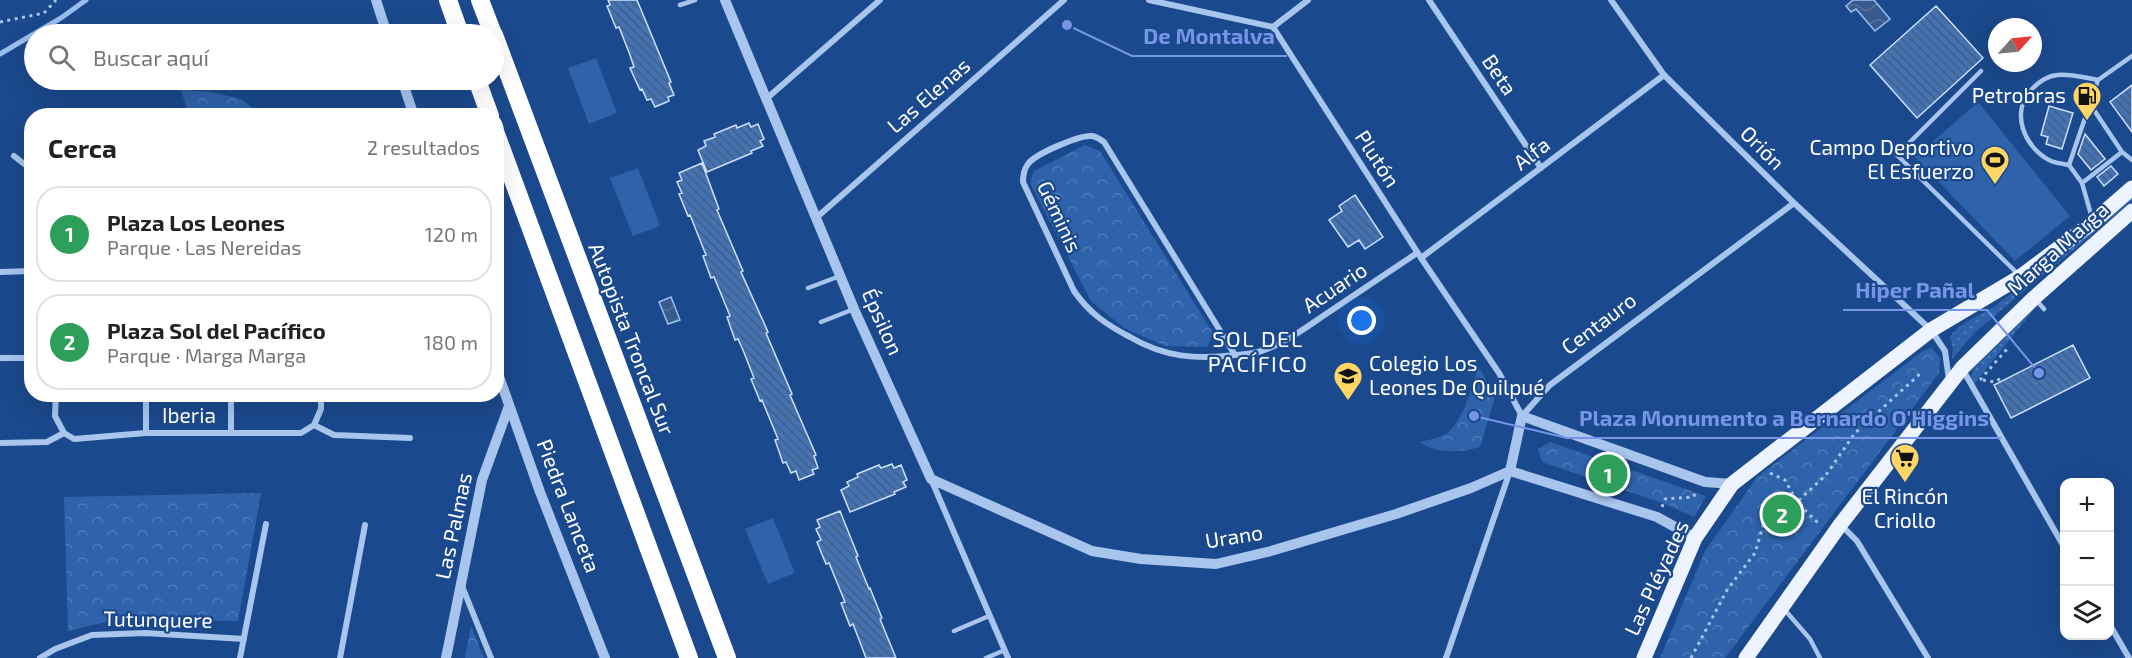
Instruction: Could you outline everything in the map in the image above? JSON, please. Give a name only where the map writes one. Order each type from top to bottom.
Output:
[{"type":"highway","name":"Autopista Troncal Sur","points":[[481,1],[489,24]]},
{"type":"highway","points":[[449,4],[456,24]]},
{"type":"highway","name":"Autopista Troncal Sur","points":[[504,64],[727,658]]},
{"type":"highway","points":[[481,90],[487,108]]},
{"type":"highway","points":[[504,156],[689,658]]},
{"type":"main road","name":"Marga Marga","points":[[2020,277],[2092,223],[2132,188]]},
{"type":"main road","name":"Marga Marga","points":[[1746,658],[1836,531],[1949,383],[1962,368],[2039,304],[2131,212]]},
{"type":"main road","name":"Las Pléyades","points":[[1646,656],[1695,538],[1732,484],[1931,330],[2020,277]]},
{"type":"street","points":[[376,0],[384,24]]},
{"type":"street","name":"Épsilon","points":[[725,0],[854,309],[931,479],[1008,658]]},
{"type":"street","points":[[766,99],[880,0]]},
{"type":"street","name":"Las Elenas","points":[[816,218],[1064,0]]},
{"type":"street","points":[[1149,0],[1273,27],[1308,0]]},
{"type":"street","name":"Beta","points":[[1429,0],[1541,168]]},
{"type":"street","name":"Orión","points":[[1611,0],[1664,75],[1794,203],[1931,330],[1945,351],[1949,383]]},
{"type":"street","name":"Plutón","points":[[1273,27],[1419,255],[1499,373],[1522,416]]},
{"type":"street","name":"Alfa","points":[[1419,255],[1541,168],[1664,75]]},
{"type":"street","points":[[405,90],[411,108]]},
{"type":"street","name":"Géminis","points":[[1083,137],[1095,137],[1104,142],[1235,355],[1196,357],[1148,348],[1090,312],[1074,291],[1023,182],[1024,170],[1031,160],[1042,153],[1083,137]]},
{"type":"street","points":[[14,156],[24,164]]},
{"type":"street","name":"Centauro","points":[[1446,658],[1510,471],[1522,416],[1550,385],[1794,203]]},
{"type":"street","name":"Acuario","points":[[1235,355],[1259,352],[1289,338],[1419,255]]},
{"type":"street","points":[[0,272],[24,271]]},
{"type":"street","points":[[0,358],[24,358]]},
{"type":"street","points":[[1962,368],[2060,540]]},
{"type":"street","name":"Piedra Lanceta","points":[[504,391],[605,658]]},
{"type":"street","points":[[0,443],[47,442],[64,433],[56,416],[56,402]]},
{"type":"street","points":[[146,432],[147,402]]},
{"type":"street","points":[[231,402],[231,432]]},
{"type":"street","points":[[321,402],[321,409],[314,425],[334,435],[410,438]]},
{"type":"street","name":"Las Palmas","points":[[446,658],[482,480],[509,406]]},
{"type":"street","points":[[1522,416],[1705,482],[1732,484]]},
{"type":"street","name":"Iberia","points":[[64,433],[74,439],[146,432],[301,433],[314,425]]},
{"type":"street","points":[[1510,471],[1657,518],[1695,538]]},
{"type":"street","name":"Urano","points":[[931,479],[1092,551],[1141,559],[1216,564],[1271,552],[1396,514],[1471,488],[1510,471]]},
{"type":"street","points":[[240,658],[266,524]]},
{"type":"street","points":[[340,658],[365,525]]},
{"type":"street","points":[[1836,531],[1857,541],[1928,658]]},
{"type":"street","points":[[461,584],[491,658]]},
{"type":"street","name":"Tutunquere","points":[[39,658],[55,649],[92,635],[145,633],[244,639]]},
{"type":"street","points":[[2114,633],[2129,658]]},
{"type":"lane","points":[[680,5],[695,0]]},
{"type":"lane","points":[[2069,165],[2098,80],[2132,56]]},
{"type":"lane","points":[[1981,71],[1897,154],[2020,277]]},
{"type":"lane","points":[[2092,223],[2082,183],[2069,165],[2052,162],[2036,151],[2028,140],[2022,126],[2023,101],[2039,83],[2055,75],[2098,80]]},
{"type":"lane","points":[[2090,104],[2122,152],[2132,160]]},
{"type":"lane","points":[[2082,183],[2122,152]]},
{"type":"lane","points":[[808,288],[840,276]]},
{"type":"lane","points":[[820,322],[854,309]]},
{"type":"lane","points":[[1782,607],[1810,639],[1820,658]]},
{"type":"lane","points":[[954,631],[989,616]]},
{"type":"lane","points":[[986,658],[1005,651]]},
{"type":"path","points":[[0,21],[44,13],[56,0]]},
{"type":"path","points":[[1691,658],[1727,590],[1755,553],[1767,512],[1780,514],[1797,502],[1826,475],[1855,433],[1922,372]]},
{"type":"path","points":[[1981,380],[1995,382],[2001,378]]},
{"type":"path","points":[[1755,465],[1785,480],[1797,502],[1836,531]]},
{"type":"path","points":[[1657,518],[1665,499],[1693,497],[1705,482]]},
{"type":"green space","points":[[596,58],[617,113],[589,124],[568,68]]},
{"type":"green space","points":[[181,90],[211,92],[241,99],[253,108],[187,108]]},
{"type":"green space","name":"Campo Deportivo El Esfuerzo","points":[[1978,102],[2070,216],[2015,261],[1915,157]]},
{"type":"green space","points":[[1085,145],[1100,151],[1213,333],[1207,347],[1165,346],[1124,328],[1091,301],[1030,183],[1034,171]]},
{"type":"green space","points":[[638,168],[660,226],[633,236],[610,178]]},
{"type":"green space","points":[[2132,196],[2132,201],[1975,332],[1952,359],[1953,348],[1950,337],[1959,327],[1995,306]]},
{"type":"green space","points":[[2035,308],[1974,384],[1971,378],[1974,368]]},
{"type":"green space","points":[[1932,348],[1940,358],[1939,373],[1725,658],[1660,658],[1705,551],[1757,477],[1923,351]]},
{"type":"green space","points":[[1480,369],[1495,397],[1480,447],[1449,451],[1434,449],[1419,442],[1442,436],[1455,425],[1464,408],[1477,371]]},
{"type":"green space","points":[[1550,442],[1706,496],[1694,517],[1665,504],[1542,462],[1538,449]]},
{"type":"green space","points":[[261,493],[238,621],[130,620],[102,623],[68,631],[64,497]]},
{"type":"green space","points":[[773,518],[795,573],[768,584],[745,529]]},
{"type":"green space","points":[[471,626],[484,658],[465,658]]},
{"type":"water","points":[[1853,0],[1874,0],[1890,19],[1875,31],[1856,9],[1851,12],[1846,6]]},
{"type":"water","points":[[671,297],[680,320],[668,324],[659,302]]},
{"type":"building","points":[[608,0],[637,0],[671,82],[669,83],[674,95],[668,97],[669,101],[655,107],[651,99],[647,100],[642,89],[640,90],[630,68],[634,67],[619,27],[616,28],[607,6],[610,5]]},
{"type":"building","points":[[1936,6],[1983,58],[1917,118],[1870,65]]},
{"type":"building","points":[[2132,85],[2132,132],[2110,102]]},
{"type":"building","points":[[2049,106],[2073,113],[2062,149],[2046,144],[2048,137],[2041,135]]},
{"type":"building","points":[[749,123],[751,127],[758,124],[764,139],[760,141],[763,146],[707,172],[698,150],[706,146],[704,141],[736,125],[737,128]]},
{"type":"building","points":[[2085,134],[2105,159],[2091,170],[2078,154]]},
{"type":"building","points":[[702,163],[719,209],[717,210],[743,271],[741,272],[768,332],[766,333],[792,394],[790,395],[816,455],[814,456],[818,468],[812,470],[814,474],[799,480],[796,471],[791,473],[786,462],[783,463],[775,440],[778,439],[751,379],[754,378],[743,350],[738,339],[735,340],[727,317],[730,316],[714,277],[711,278],[703,256],[706,255],[679,194],[682,193],[677,182],[682,180],[679,173]]},
{"type":"building","points":[[2111,166],[2118,174],[2104,186],[2097,177]]},
{"type":"building","points":[[1355,195],[1383,237],[1365,249],[1359,240],[1348,247],[1329,220],[1342,211],[1339,206]]},
{"type":"building","points":[[2073,345],[2090,378],[2011,418],[1994,385]]},
{"type":"building","points":[[892,464],[894,468],[901,465],[907,480],[903,482],[906,487],[894,492],[895,494],[850,512],[841,490],[849,486],[847,482],[858,477],[857,474],[879,465],[881,468]]},
{"type":"building","points":[[840,511],[896,658],[866,658],[853,624],[850,626],[841,603],[845,602],[829,563],[826,564],[817,542],[821,540],[816,529],[820,527],[817,520]]},
{"type":"waterway","points":[[51,24],[86,0]]},
{"type":"waterway","points":[[0,54],[24,40]]},
{"type":"place","name":"De Montalva","points":[[1067,25]]},
{"type":"place","name":"Petrobras","points":[[2087,122]]},
{"type":"place","name":"Campo Deportivo El Esfuerzo","points":[[1995,186]]},
{"type":"place","name":"Hiper Pañal","points":[[2039,373]]},
{"type":"place","name":"Colegio Los Leones De Quilpué","points":[[1348,402]]},
{"type":"place","name":"Plaza Monumento a Bernardo O'Higgins","points":[[1474,416]]},
{"type":"place","name":"Plaza Los Leones","points":[[1608,474]]},
{"type":"place","name":"El Rincón Criollo","points":[[1905,484]]},
{"type":"place","name":"Plaza Sol del Pacífico","points":[[1782,514]]},
{"type":"district","name":"SOL DEL PACÍFICO","points":[[1258,352]]}]
